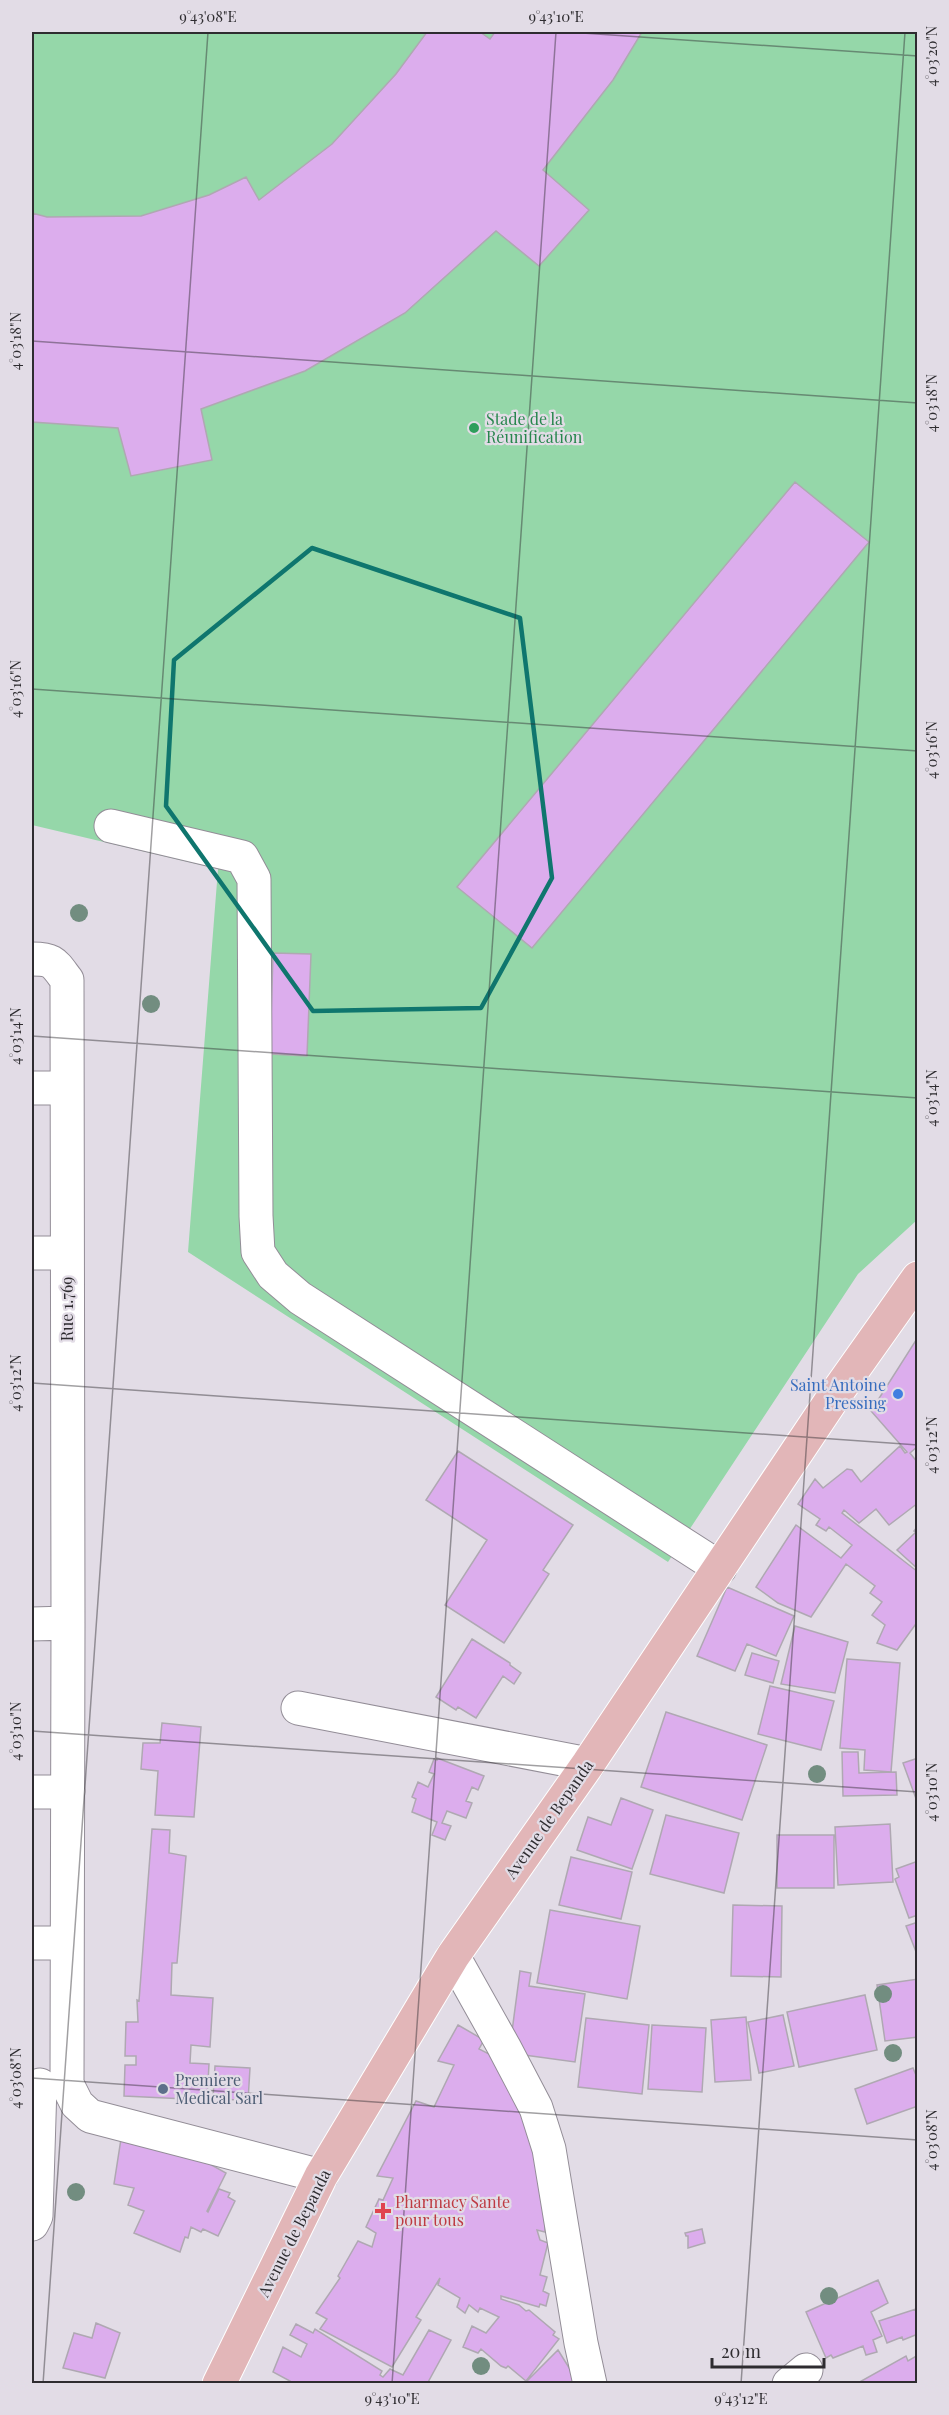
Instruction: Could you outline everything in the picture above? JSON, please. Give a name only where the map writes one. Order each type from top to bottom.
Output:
[{"type":"main road","name":"Avenue de Bepanda","points":[[219,2384],[321,2176],[453,1956],[588,1764],[833,1398],[918,1278]]},
{"type":"street","points":[[111,826],[242,857],[254,879],[256,1216],[258,1252],[273,1275],[300,1298],[720,1568]]},
{"type":"street","name":"Rue 1.769","points":[[32,2224],[36,2216],[46,2085],[67,1943],[67,980],[43,960]]},
{"type":"street","points":[[32,1088],[67,1088]]},
{"type":"street","points":[[32,1253],[67,1253]]},
{"type":"street","points":[[32,1624],[68,1623]]},
{"type":"street","points":[[298,1708],[588,1764]]},
{"type":"street","points":[[32,1792],[68,1792]]},
{"type":"street","points":[[32,1942],[67,1943]]},
{"type":"street","points":[[453,1956],[504,2047],[539,2118],[549,2148],[581,2343],[590,2384]]},
{"type":"street","points":[[46,2085],[77,2104],[90,2116],[321,2176]]},
{"type":"highlighted area","points":[[312,548],[520,618],[552,878],[481,1008],[313,1011],[166,806],[174,660]]},
{"type":"green space","name":"Stade de la Réunification","points":[[32,32],[917,32],[917,1220],[858,1274],[668,1562],[188,1252],[218,869],[32,825]]},
{"type":"building","points":[[427,32],[480,32],[490,39],[495,32],[642,32],[613,80],[543,170],[589,210],[539,266],[496,231],[405,313],[305,371],[201,409],[212,460],[131,476],[118,428],[32,422],[32,213],[47,217],[141,216],[209,195],[246,177],[259,200],[332,144],[396,74]]},
{"type":"building","points":[[795,482],[869,542],[532,948],[457,887]]},
{"type":"building","points":[[273,953],[311,954],[307,1056],[270,1054]]},
{"type":"building","points":[[918,1337],[918,1446],[910,1453],[918,1463],[918,1503],[889,1525],[876,1509],[859,1523],[844,1510],[842,1513],[918,1572],[918,1621],[897,1650],[877,1643],[885,1625],[872,1615],[882,1602],[870,1593],[875,1586],[846,1564],[811,1617],[778,1603],[756,1587],[796,1525],[841,1558],[852,1545],[829,1527],[826,1531],[816,1525],[820,1519],[798,1504],[815,1479],[823,1488],[847,1469],[852,1470],[861,1482],[900,1446],[905,1453],[907,1452],[871,1411]]},
{"type":"building","points":[[458,1451],[573,1525],[543,1570],[549,1574],[504,1643],[445,1605],[487,1540],[426,1500]]},
{"type":"building","points":[[917,1527],[918,1569],[897,1550],[916,1532],[914,1531]]},
{"type":"building","points":[[727,1587],[794,1616],[776,1656],[747,1644],[735,1671],[697,1656]]},
{"type":"building","points":[[795,1626],[848,1642],[835,1693],[781,1684]]},
{"type":"building","points":[[472,1639],[510,1663],[521,1673],[514,1684],[503,1676],[476,1718],[458,1707],[456,1710],[436,1697]]},
{"type":"building","points":[[752,1653],[779,1661],[773,1683],[745,1675]]},
{"type":"building","points":[[847,1659],[900,1663],[891,1772],[864,1770],[865,1750],[840,1748]]},
{"type":"building","points":[[770,1686],[834,1701],[821,1750],[758,1734]]},
{"type":"building","points":[[666,1712],[767,1745],[742,1820],[641,1787]]},
{"type":"building","points":[[162,1723],[201,1727],[194,1817],[155,1815],[158,1771],[141,1769],[143,1743],[160,1743]]},
{"type":"building","points":[[842,1752],[858,1752],[859,1773],[896,1772],[897,1795],[843,1796]]},
{"type":"building","points":[[437,1758],[484,1776],[478,1790],[472,1787],[466,1801],[472,1803],[466,1818],[447,1811],[442,1823],[451,1826],[445,1840],[432,1835],[437,1822],[412,1812],[416,1799],[412,1797],[418,1782],[428,1787],[434,1774],[429,1772],[434,1759],[437,1760]]},
{"type":"building","points":[[918,1758],[918,1804],[903,1763]]},
{"type":"building","points":[[621,1798],[653,1810],[632,1869],[577,1850],[588,1817],[611,1825]]},
{"type":"building","points":[[666,1815],[739,1833],[724,1893],[650,1874]]},
{"type":"building","points":[[890,1824],[893,1882],[838,1885],[835,1827]]},
{"type":"building","points":[[152,1829],[170,1830],[169,1853],[186,1856],[177,1963],[172,1963],[171,1995],[213,1998],[210,2047],[191,2045],[190,2063],[209,2064],[207,2100],[124,2096],[125,2065],[136,2065],[136,2056],[125,2056],[126,2022],[138,2022],[137,2000],[139,2001]]},
{"type":"building","points":[[777,1835],[834,1835],[834,1888],[777,1888]]},
{"type":"building","points":[[571,1857],[632,1872],[621,1919],[559,1905]]},
{"type":"building","points":[[918,1861],[918,1915],[909,1918],[895,1879],[899,1877],[896,1869]]},
{"type":"building","points":[[733,1905],[782,1906],[781,1977],[731,1976]]},
{"type":"building","points":[[550,1910],[640,1926],[627,1999],[537,1983]]},
{"type":"building","points":[[918,1922],[918,1957],[906,1926]]},
{"type":"building","points":[[520,1971],[531,1973],[529,1986],[585,1994],[575,2062],[517,2054],[511,2039]]},
{"type":"building","points":[[918,1979],[918,2037],[885,2041],[877,1985]]},
{"type":"building","points":[[865,1995],[877,2050],[799,2067],[787,2012]]},
{"type":"building","points":[[783,2015],[794,2066],[759,2073],[748,2022]]},
{"type":"building","points":[[746,2017],[751,2080],[715,2082],[711,2020]]},
{"type":"building","points":[[586,2018],[649,2025],[642,2094],[578,2087]]},
{"type":"building","points":[[458,2025],[484,2040],[479,2049],[493,2056],[532,2123],[545,2208],[545,2232],[537,2230],[540,2240],[548,2243],[540,2275],[547,2277],[543,2291],[549,2294],[546,2306],[540,2304],[539,2307],[501,2296],[501,2299],[519,2305],[526,2311],[529,2310],[555,2332],[553,2335],[559,2339],[526,2381],[508,2366],[506,2368],[501,2366],[481,2349],[478,2353],[463,2347],[472,2326],[486,2333],[499,2317],[480,2308],[478,2312],[469,2305],[465,2313],[457,2307],[460,2298],[438,2285],[440,2278],[416,2317],[421,2320],[392,2367],[320,2329],[327,2319],[316,2313],[340,2278],[338,2276],[358,2241],[372,2247],[376,2233],[366,2227],[379,2199],[383,2200],[393,2178],[377,2176],[416,2101],[434,2107],[454,2065],[438,2061]]},
{"type":"building","points":[[652,2025],[706,2028],[702,2092],[648,2089]]},
{"type":"building","points":[[215,2066],[250,2068],[248,2101],[213,2098]]},
{"type":"building","points":[[913,2068],[918,2080],[918,2106],[867,2124],[855,2089]]},
{"type":"building","points":[[121,2139],[190,2153],[226,2173],[207,2211],[219,2189],[230,2193],[228,2197],[235,2201],[218,2236],[203,2229],[201,2232],[191,2227],[180,2252],[134,2233],[144,2211],[128,2205],[134,2188],[114,2184]]},
{"type":"building","points":[[702,2229],[705,2243],[688,2248],[688,2236],[685,2233]]},
{"type":"building","points":[[878,2280],[888,2303],[871,2312],[882,2336],[873,2340],[877,2352],[866,2355],[863,2346],[833,2358],[831,2355],[826,2358],[806,2312]]},
{"type":"building","points":[[916,2309],[918,2334],[887,2343],[879,2321]]},
{"type":"building","points":[[96,2323],[120,2333],[105,2378],[63,2368],[74,2333],[92,2338]]},
{"type":"building","points":[[296,2324],[313,2333],[315,2329],[382,2371],[380,2375],[383,2377],[390,2369],[403,2375],[429,2330],[451,2340],[427,2384],[288,2384],[290,2381],[273,2372],[283,2347],[301,2357],[307,2344],[290,2335]]},
{"type":"building","points":[[558,2350],[578,2382],[577,2384],[530,2384],[527,2381]]},
{"type":"building","points":[[918,2355],[918,2384],[856,2384],[906,2356],[908,2361]]},
{"type":"place","name":"Stade de la Réunification","points":[[474,428]]},
{"type":"place","name":"Saint Antoine Pressing","points":[[898,1394]]},
{"type":"place","name":"Premiere Medical Sarl","points":[[163,2089]]},
{"type":"place","name":"Pharmacy Sante pour tous","points":[[383,2211]]}]
